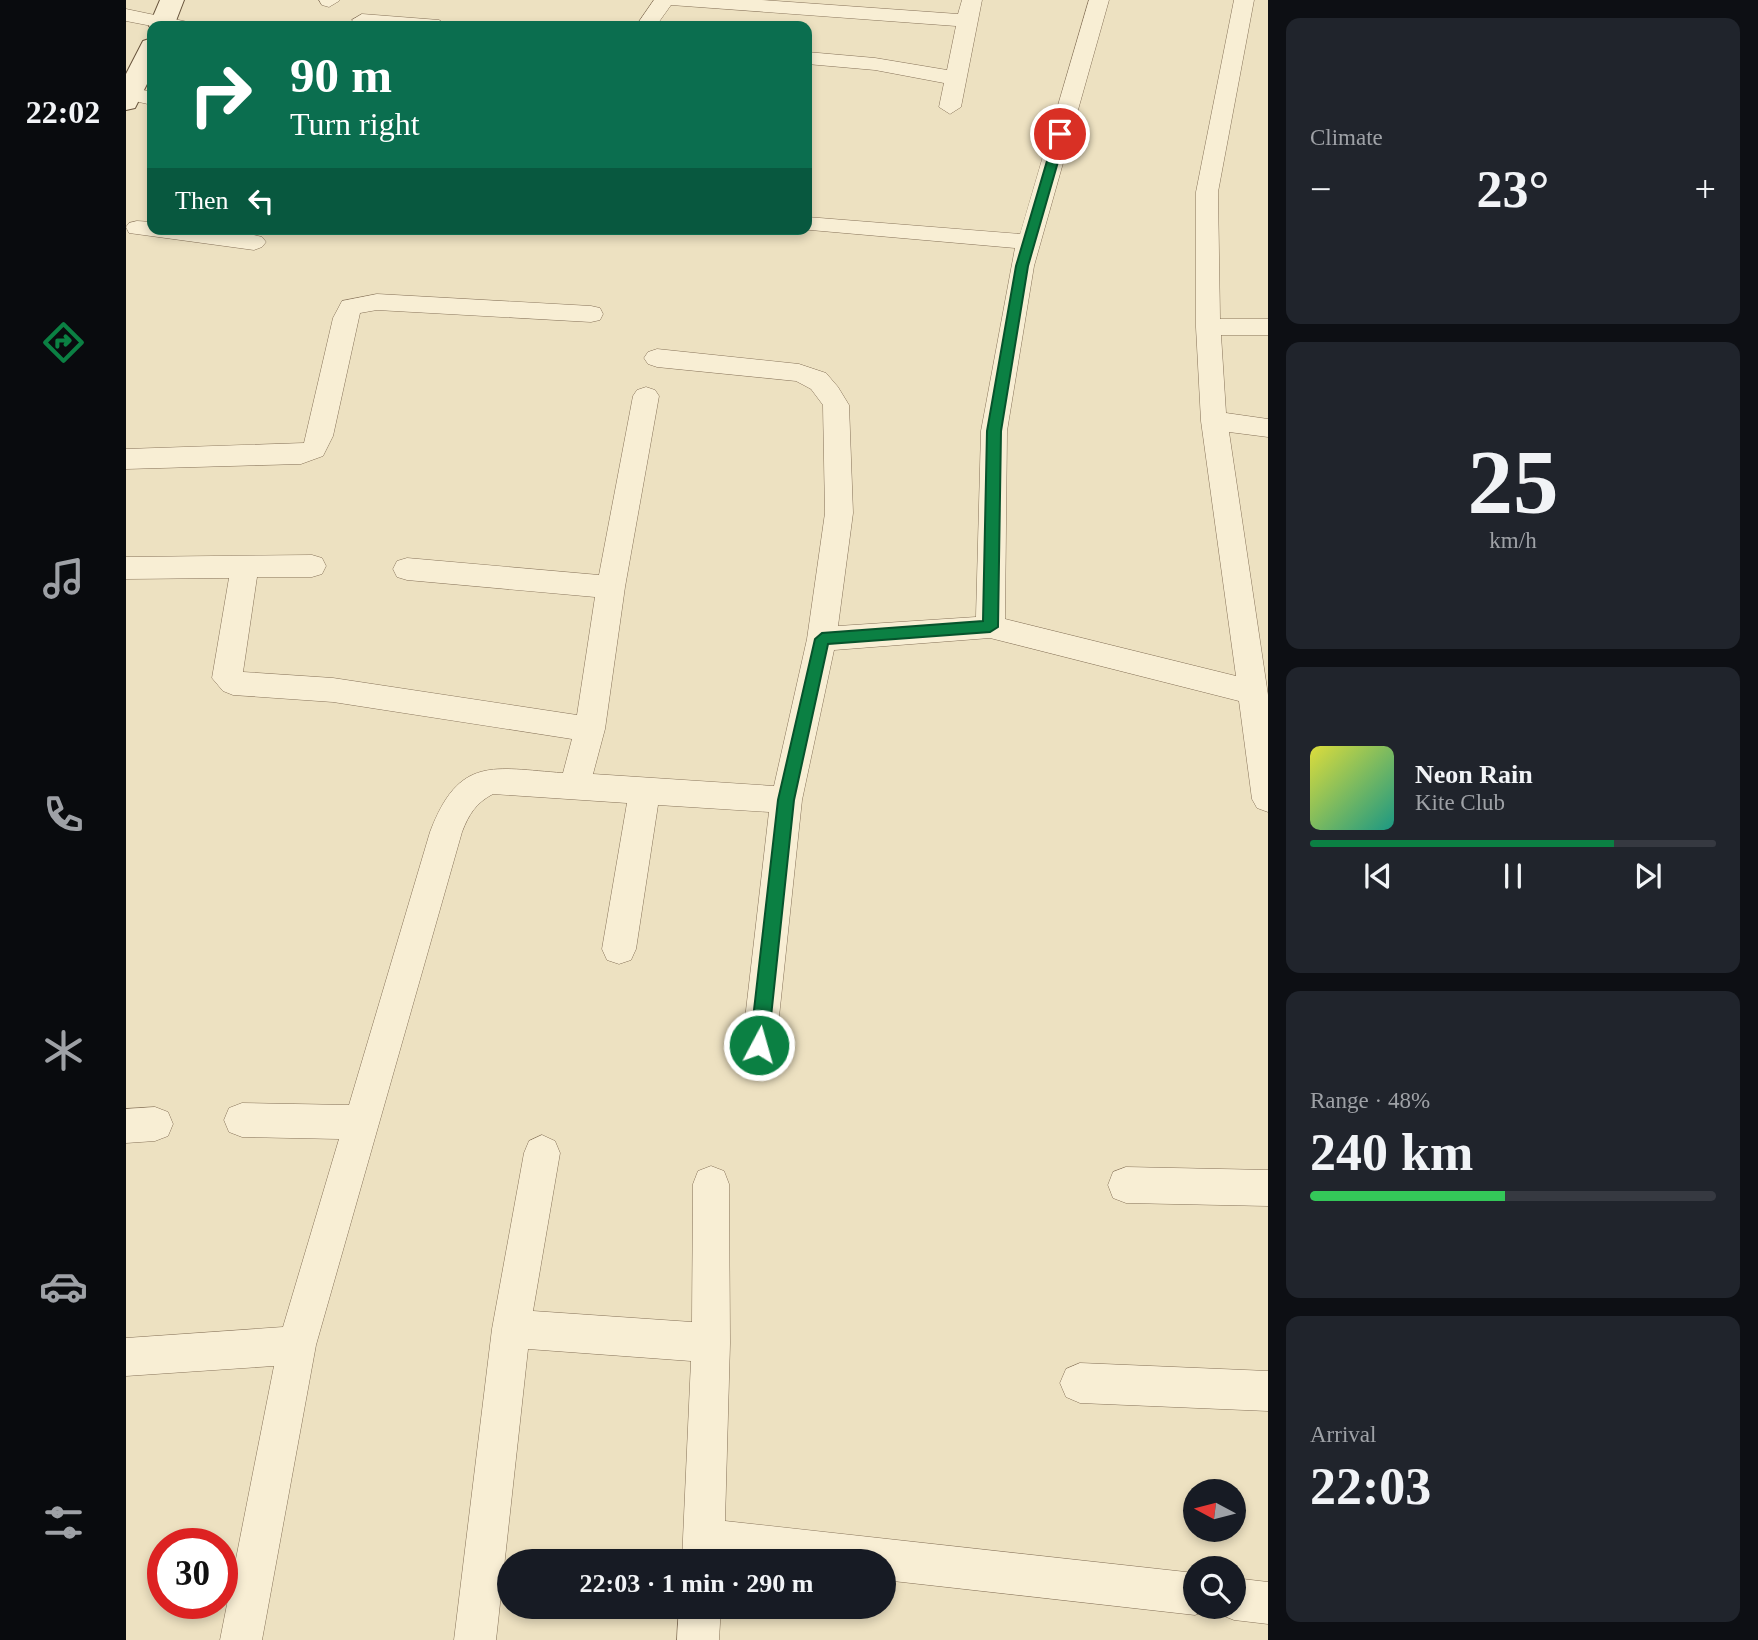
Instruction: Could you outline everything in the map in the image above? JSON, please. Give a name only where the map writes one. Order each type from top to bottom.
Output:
[{"type":"street","points":[[360,21],[386,0]]},
{"type":"street","points":[[649,21],[664,0]]},
{"type":"street","points":[[677,0],[970,10],[953,78],[950,107]]},
{"type":"street","points":[[990,627],[994,431],[1029,242],[1099,0]]},
{"type":"street","points":[[1244,0],[1207,192],[1208,327],[1214,421],[1257,650],[1251,692],[1268,799]]},
{"type":"street","points":[[126,15],[170,18]]},
{"type":"street","points":[[812,58],[875,64],[953,78]]},
{"type":"street","points":[[134,96],[147,60]]},
{"type":"street","points":[[812,224],[1029,242]]},
{"type":"street","points":[[203,235],[254,242]]},
{"type":"street","points":[[126,459],[301,454],[314,449],[320,436],[345,318],[351,307],[377,302],[591,314]]},
{"type":"street","points":[[1208,327],[1268,327]]},
{"type":"street","points":[[657,358],[782,369],[812,377],[828,389],[836,405],[839,513],[822,639],[786,800],[759,1045]]},
{"type":"street","points":[[574,787],[590,729],[611,587],[646,396]]},
{"type":"street","points":[[1214,421],[1268,428]]},
{"type":"street","points":[[246,566],[227,678],[233,683],[333,690],[590,729]]},
{"type":"street","points":[[126,568],[312,566]]},
{"type":"street","points":[[407,569],[611,587]]},
{"type":"street","points":[[822,639],[990,627],[1251,692]]},
{"type":"street","points":[[241,1640],[297,1345],[455,809],[467,790],[491,781],[786,800]]},
{"type":"street","points":[[619,949],[645,789]]},
{"type":"street","points":[[242,1120],[362,1122]]},
{"type":"street","points":[[475,1640],[511,1329],[542,1153]]},
{"type":"street","points":[[703,1549],[711,1343],[711,1184]]},
{"type":"street","points":[[1126,1185],[1268,1188]]},
{"type":"street","points":[[511,1329],[711,1343]]},
{"type":"street","points":[[126,1357],[297,1345]]},
{"type":"street","points":[[1080,1382],[1268,1391]]},
{"type":"street","points":[[896,1567],[1183,1593]]},
{"type":"street","points":[[1246,1600],[1268,1603]]},
{"type":"street","points":[[698,1640],[699,1619]]},
{"type":"route","points":[[759,1045],[786,800],[822,639],[990,627],[994,431],[1022,266],[1060,134]]}]
